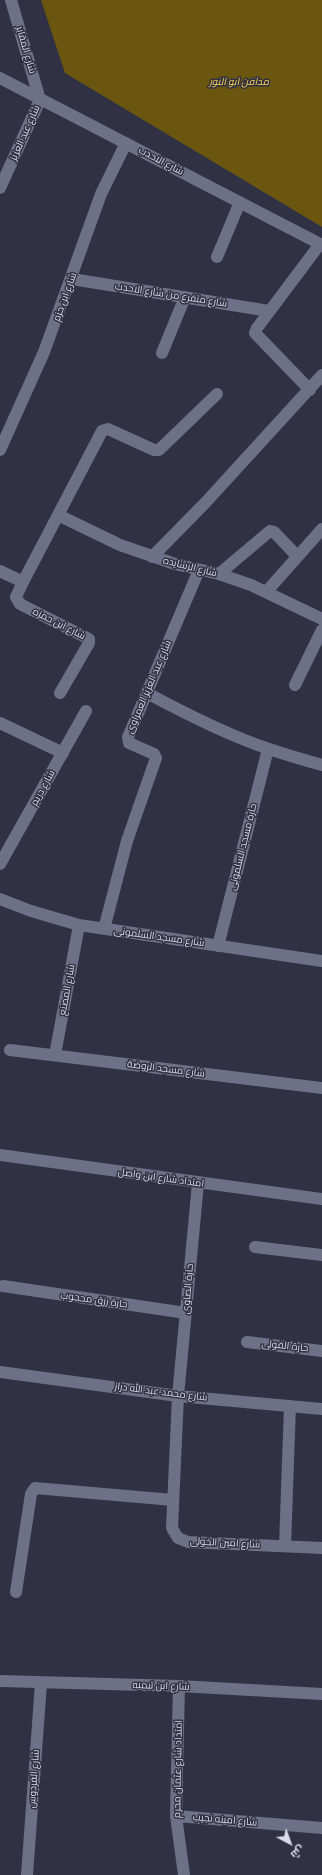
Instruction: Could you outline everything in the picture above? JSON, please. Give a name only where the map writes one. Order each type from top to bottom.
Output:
[{"type":"street","name":"شارع المقابر","points":[[11,0],[40,100]]},
{"type":"street","name":"شارع الاحدب","points":[[1,80],[126,143],[321,245]]},
{"type":"street","name":"شارع عبد العزيز","points":[[0,188],[40,100]]},
{"type":"street","name":"شارع ابن حزم","points":[[0,450],[44,352],[72,279],[94,211],[108,176],[126,143]]},
{"type":"street","points":[[216,257],[240,202]]},
{"type":"street","points":[[310,390],[256,335],[256,329],[321,245]]},
{"type":"street","name":"شارع متفرع من شارع الاحدب","points":[[72,279],[185,296],[269,311]]},
{"type":"street","points":[[162,353],[185,296]]},
{"type":"street","points":[[152,557],[206,502],[310,390],[322,375]]},
{"type":"street","points":[[0,571],[23,582],[102,431],[108,429],[154,450],[159,450],[217,394]]},
{"type":"street","name":"شارع الرشايده","points":[[58,515],[113,542],[152,557],[219,574],[266,591],[322,619]]},
{"type":"street","points":[[266,591],[321,530]]},
{"type":"street","points":[[219,574],[270,531],[274,532],[297,556]]},
{"type":"street","name":"شارع عبد العزيز العمراوى","points":[[104,929],[127,841],[156,758],[154,754],[130,744],[127,740],[199,570]]},
{"type":"street","name":"شارع ابن حمزه","points":[[23,582],[16,597],[20,604],[87,637],[90,640],[60,693]]},
{"type":"street","points":[[295,685],[322,630]]},
{"type":"street","points":[[147,693],[206,723],[268,749],[322,765]]},
{"type":"street","name":"شارع دريم","points":[[0,864],[86,712]]},
{"type":"street","points":[[0,723],[63,753]]},
{"type":"street","name":"حارة مسجد السلمونى","points":[[218,946],[268,749]]},
{"type":"street","name":"شارع مسجد السلمونى","points":[[0,899],[31,911],[79,925],[322,961]]},
{"type":"street","name":"شارع المصنع","points":[[55,1056],[79,925]]},
{"type":"street","name":"شارع مسجد الروضة","points":[[10,1050],[322,1088]]},
{"type":"street","name":"امتداد شارع ابن واصل","points":[[0,1155],[322,1199]]},
{"type":"street","name":"حارة الصاوى","points":[[178,1396],[198,1183]]},
{"type":"street","points":[[255,1247],[322,1255]]},
{"type":"street","name":"حارة رزق محجوب","points":[[3,1286],[186,1313]]},
{"type":"street","name":"حارة الفولى","points":[[247,1342],[322,1350]]},
{"type":"street","name":"شارع محمد عبد الله دراز","points":[[0,1372],[178,1396],[322,1409]]},
{"type":"street","name":"شارع امين الخولى","points":[[178,1396],[172,1528],[174,1533],[183,1541],[194,1543],[322,1548]]},
{"type":"street","points":[[285,1546],[290,1406]]},
{"type":"street","points":[[16,1592],[31,1494],[35,1488],[173,1500]]},
{"type":"street","name":"شارع ابن تيميه","points":[[0,1681],[179,1686],[322,1694]]},
{"type":"street","name":"شارع الفردوس","points":[[27,1875],[41,1683]]},
{"type":"street","name":"امتداد شارع عثمان محرم","points":[[179,1686],[176,1816],[184,1875]]},
{"type":"street","name":"شارع امينه نجيب","points":[[176,1816],[322,1828]]},
{"type":"green space","name":"مدافن ابو النور","points":[[41,0],[322,0],[322,227],[65,73]]}]
